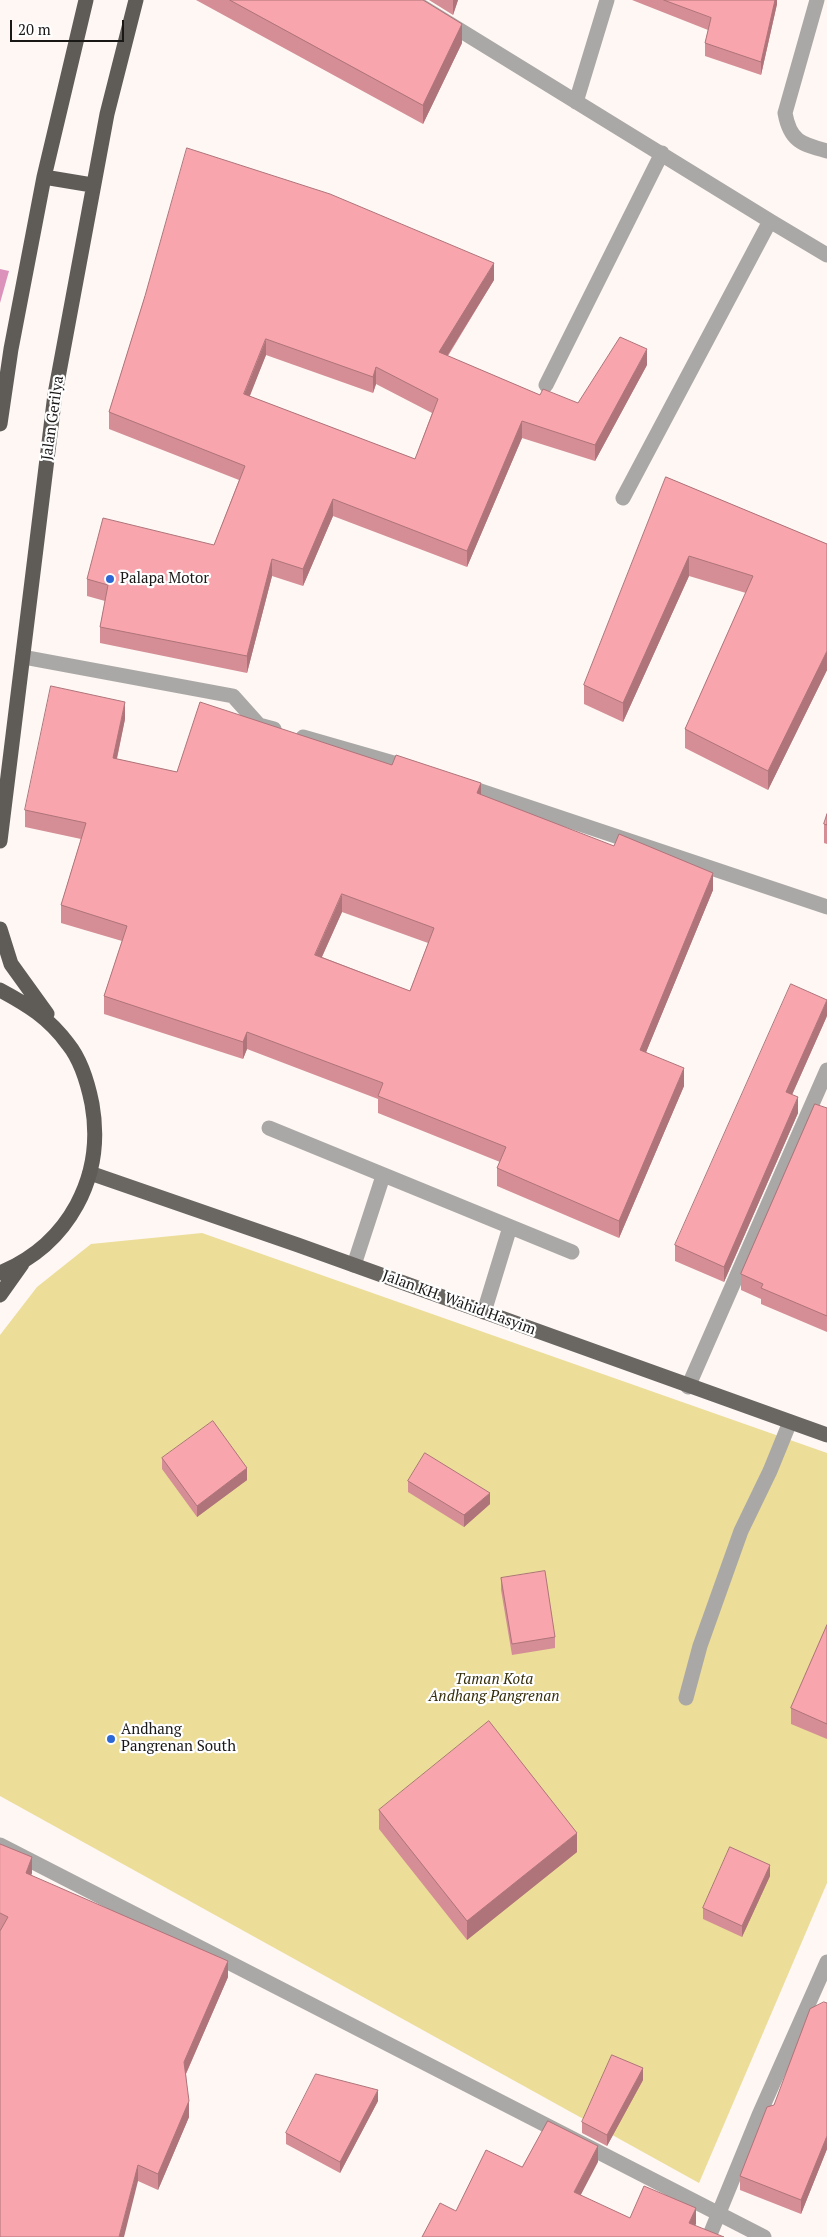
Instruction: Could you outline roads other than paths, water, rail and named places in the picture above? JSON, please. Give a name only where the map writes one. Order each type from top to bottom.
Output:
[{"type":"highway","points":[[0,424],[11,348],[44,177],[86,0]]},
{"type":"highway","name":"Jalan Gerilya","points":[[0,841],[55,394],[106,114],[136,0]]},
{"type":"highway","points":[[44,177],[92,185]]},
{"type":"highway","points":[[0,929],[10,964],[69,1044],[88,1084],[96,1128],[90,1173],[75,1208],[53,1238],[23,1263],[0,1295]]},
{"type":"highway","points":[[0,990],[35,1009],[69,1044]]},
{"type":"highway","points":[[0,1273],[23,1263]]},
{"type":"main road","name":"Jalan KH. Wahid Hasyim","points":[[90,1173],[354,1265],[688,1387],[827,1435]]},
{"type":"street","points":[[411,0],[827,255]]},
{"type":"street","points":[[576,102],[608,0]]},
{"type":"street","points":[[817,0],[785,113],[788,129],[800,143],[827,151]]},
{"type":"street","points":[[546,384],[662,153]]},
{"type":"street","points":[[623,498],[770,221]]},
{"type":"street","points":[[22,657],[233,696],[259,724],[426,773]]},
{"type":"street","points":[[445,779],[827,907]]},
{"type":"street","points":[[688,1387],[827,1070]]},
{"type":"street","points":[[269,1128],[572,1252]]},
{"type":"street","points":[[354,1265],[384,1176]]},
{"type":"street","points":[[484,1312],[510,1227]]},
{"type":"street","points":[[686,1698],[700,1646],[741,1531],[770,1471],[790,1422]]},
{"type":"street","points":[[0,1846],[764,2237]]},
{"type":"street","points":[[709,2237],[759,2115],[826,1969]]},
{"type":"place","name":"Palapa Motor","points":[[110,579]]},
{"type":"place","name":"Andhang Pangrenan South","points":[[111,1739]]},
{"type":"park label","name":"Taman Kota Andhang Pangrenan","points":[[494,1688]]}]
